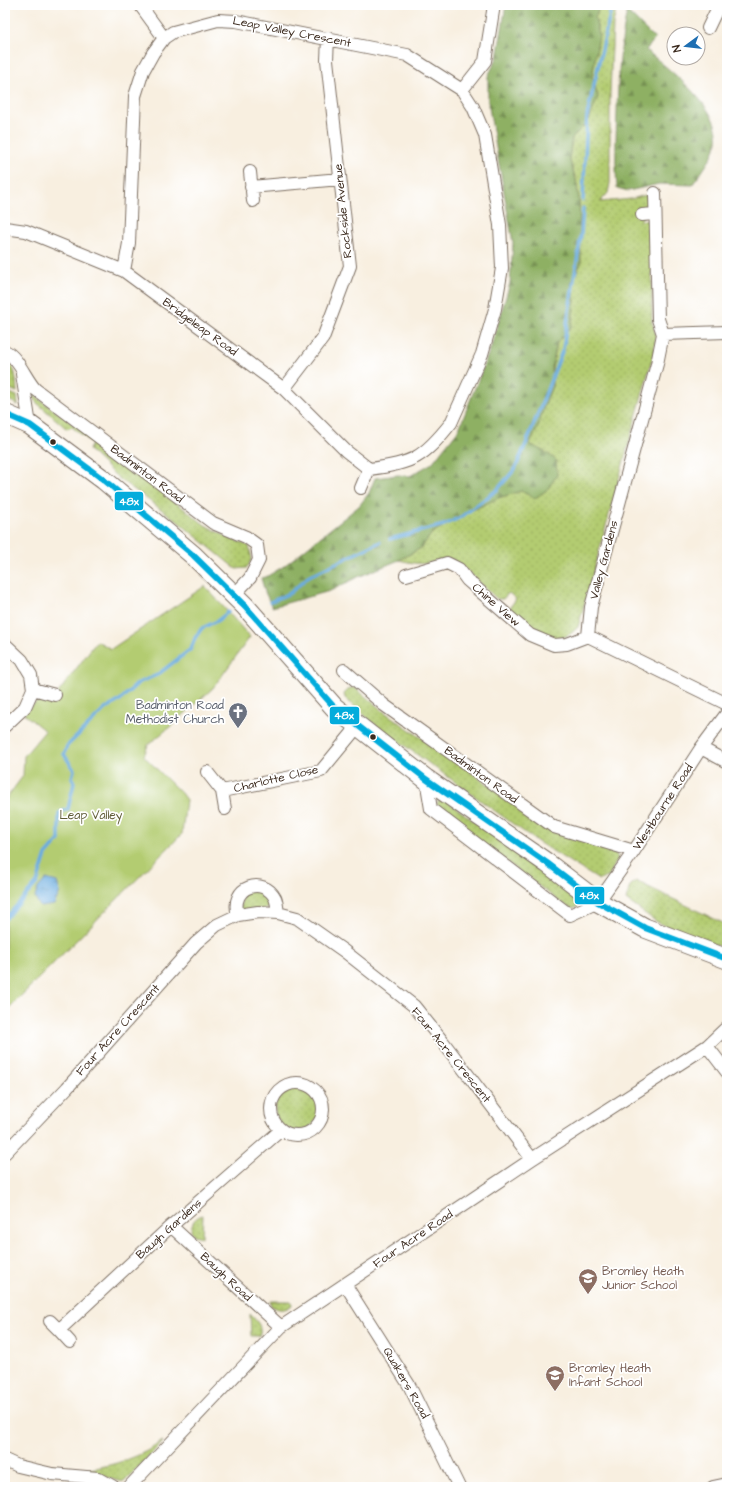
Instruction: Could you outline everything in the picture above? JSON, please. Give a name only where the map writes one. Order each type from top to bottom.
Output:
[{"type":"main road","points":[[5,414],[30,425],[104,480],[193,555],[245,606],[334,707],[426,779],[547,863],[598,902],[645,928],[727,959]]},
{"type":"street","points":[[140,5],[164,38]]},
{"type":"street","points":[[462,90],[485,61],[492,5]]},
{"type":"street","points":[[708,28],[719,5]]},
{"type":"street","name":"Leap Valley Crescent","points":[[124,271],[129,243],[135,96],[143,71],[153,53],[164,38],[172,32],[218,20],[236,21],[328,38],[407,55],[462,90],[473,107],[485,134],[500,225],[502,268],[496,309],[482,354],[451,423],[427,450],[416,458],[396,466],[369,469]]},
{"type":"street","name":"Rockside Avenue","points":[[284,389],[323,338],[350,266],[327,60],[328,38]]},
{"type":"street","points":[[250,172],[253,201]]},
{"type":"street","points":[[251,187],[340,179]]},
{"type":"street","name":"Valley Gardens","points":[[588,636],[591,607],[657,364],[663,334],[658,320],[654,193]]},
{"type":"street","points":[[642,215],[654,214]]},
{"type":"street","name":"Bridgeleap Road","points":[[5,228],[26,231],[124,271],[284,389],[346,451],[369,469]]},
{"type":"street","points":[[663,334],[727,332]]},
{"type":"street","name":"Badminton Road","points":[[5,351],[16,360],[35,389],[213,523],[246,537],[257,545],[259,560],[250,578],[234,595]]},
{"type":"street","points":[[22,371],[30,425]]},
{"type":"street","points":[[361,488],[369,469]]},
{"type":"street","name":"Chine View","points":[[406,575],[447,563],[459,570],[467,580],[530,634],[554,645],[567,644],[588,636]]},
{"type":"street","points":[[588,636],[727,704]]},
{"type":"street","points":[[5,644],[22,660],[31,676],[33,689],[25,707],[5,726]]},
{"type":"street","name":"Badminton Road","points":[[344,670],[384,705],[554,827],[634,852]]},
{"type":"street","points":[[33,689],[55,695]]},
{"type":"street","name":"Westbourne Road","points":[[598,902],[634,852],[701,748],[727,713]]},
{"type":"street","name":"Charlotte Close","points":[[222,791],[321,771],[358,726]]},
{"type":"street","points":[[701,748],[727,762]]},
{"type":"street","name":"Charlotte Close","points":[[207,772],[222,791],[225,809]]},
{"type":"street","points":[[426,779],[431,809],[570,915],[598,902]]},
{"type":"street","points":[[238,915],[236,908],[238,896],[244,889],[255,886],[266,889],[274,897],[278,913]]},
{"type":"street","name":"Four Acre Crescent","points":[[5,1153],[67,1088],[196,943],[216,925],[238,915],[258,912],[278,913],[297,918],[344,951],[414,1006],[532,1159]]},
{"type":"street","name":"Four Acre Road","points":[[129,1487],[281,1327],[532,1159],[707,1046],[727,1027]]},
{"type":"street","points":[[707,1046],[727,1072]]},
{"type":"street","points":[[298,1082],[310,1086],[319,1094],[323,1102],[324,1108],[322,1120],[315,1129],[305,1134],[291,1135],[281,1130],[273,1120],[271,1111],[271,1104],[276,1093],[286,1085],[298,1082]]},
{"type":"street","name":"Baugh Gardens","points":[[70,1342],[54,1326],[172,1226],[281,1130]]},
{"type":"street","name":"Baugh Road","points":[[172,1226],[281,1327]]},
{"type":"street","name":"Quakers Road","points":[[345,1284],[409,1385],[459,1487]]},
{"type":"street","points":[[5,1460],[18,1466],[52,1474],[98,1478],[114,1487]]},
{"type":"street","points":[[713,1487],[727,1484]]},
{"type":"green space","points":[[506,5],[600,5],[595,18],[599,35],[592,76],[598,97],[588,122],[572,138],[569,158],[576,180],[579,199],[581,264],[571,282],[575,301],[571,328],[557,342],[552,367],[552,386],[538,427],[529,444],[545,452],[556,460],[557,475],[547,490],[535,498],[521,491],[498,498],[462,515],[432,533],[421,548],[399,560],[358,577],[330,591],[272,607],[265,592],[261,578],[266,577],[284,566],[359,506],[369,493],[375,478],[398,475],[410,476],[432,463],[459,429],[491,347],[510,283],[513,243],[488,102],[488,76],[497,58]]},
{"type":"green space","points":[[600,5],[617,5],[613,24],[610,93],[610,183],[608,193],[600,202],[631,199],[650,194],[650,208],[640,220],[648,221],[652,226],[652,322],[656,335],[654,352],[578,627],[569,635],[560,638],[552,638],[543,636],[535,631],[511,611],[510,607],[516,599],[509,593],[503,599],[497,599],[467,570],[455,561],[444,559],[422,564],[399,560],[421,548],[432,533],[462,515],[498,498],[521,491],[545,452],[529,445],[538,427],[552,386],[552,367],[557,342],[571,328],[575,301],[571,282],[581,263],[579,199],[576,180],[569,158],[572,138],[588,122],[598,97],[592,76],[599,35],[595,18]]},
{"type":"green space","points":[[627,11],[655,39],[646,50],[680,79],[703,103],[712,116],[717,129],[717,142],[713,153],[707,165],[692,185],[659,184],[628,191],[617,188],[616,150],[618,86],[621,48]]},
{"type":"green space","points":[[5,361],[12,366],[14,370],[17,392],[5,387]]},
{"type":"green space","points":[[5,391],[17,396],[18,405],[5,398]]},
{"type":"green space","points":[[33,394],[205,525],[229,538],[249,546],[252,559],[247,568],[236,569],[176,520],[118,478],[89,450],[92,443],[72,427],[67,429],[36,402]]},
{"type":"green space","name":"Leap Valley","points":[[205,586],[250,637],[213,688],[148,745],[144,756],[181,793],[186,800],[182,834],[5,1012],[5,800],[23,776],[24,756],[45,731],[24,714],[36,703],[52,701],[97,641],[111,649]]},
{"type":"green space","points":[[354,687],[383,711],[552,829],[615,851],[618,859],[608,877],[599,880],[538,842],[376,725],[345,698],[344,694],[349,689]]},
{"type":"green space","points":[[441,796],[580,902],[577,907],[572,909],[560,902],[439,811],[437,804]]},
{"type":"green space","points":[[636,881],[727,925],[727,948],[693,939],[657,922],[626,900],[630,886]]},
{"type":"green space","points":[[244,890],[265,890],[275,907],[239,913]]},
{"type":"green space","points":[[293,1087],[301,1087],[313,1093],[319,1105],[319,1113],[313,1125],[301,1131],[293,1131],[281,1125],[275,1113],[275,1105],[281,1093]]},
{"type":"green space","points":[[203,1215],[202,1237],[194,1235],[191,1231],[194,1221]]},
{"type":"green space","points":[[270,1301],[291,1301],[292,1305],[284,1309],[279,1309],[271,1306]]},
{"type":"green space","points":[[250,1314],[260,1327],[259,1336],[251,1336]]},
{"type":"green space","points":[[162,1441],[163,1442],[124,1482],[90,1472],[89,1469],[117,1463],[137,1456]]},
{"type":"green space","points":[[88,1482],[99,1487],[69,1487],[69,1483]]},
{"type":"water","points":[[46,879],[57,882],[60,892],[54,905],[40,907],[35,897],[38,888]]},
{"type":"waterway","points":[[583,200],[587,116],[612,5]]},
{"type":"waterway","points":[[390,539],[444,525],[461,517],[497,490],[515,469],[563,349],[581,235],[583,208]]},
{"type":"waterway","points":[[270,602],[290,593],[309,576],[380,542]]},
{"type":"waterway","points":[[5,919],[37,883],[46,855],[59,840],[59,813],[68,809],[74,783],[72,778],[74,770],[64,754],[67,746],[105,709],[119,701],[138,683],[157,675],[191,649],[195,638],[202,628],[217,621],[228,612]]},
{"type":"transit line","name":"48x","points":[[5,414],[30,425],[104,480],[193,555],[245,606],[334,707],[426,779],[547,863],[598,902],[645,928],[727,959]]},
{"type":"place","name":"Badminton Road Methodist Church","points":[[238,729]]},
{"type":"place","name":"Bromley Heath Junior School","points":[[588,1295]]},
{"type":"place","name":"Bromley Heath Infant School","points":[[555,1392]]}]
